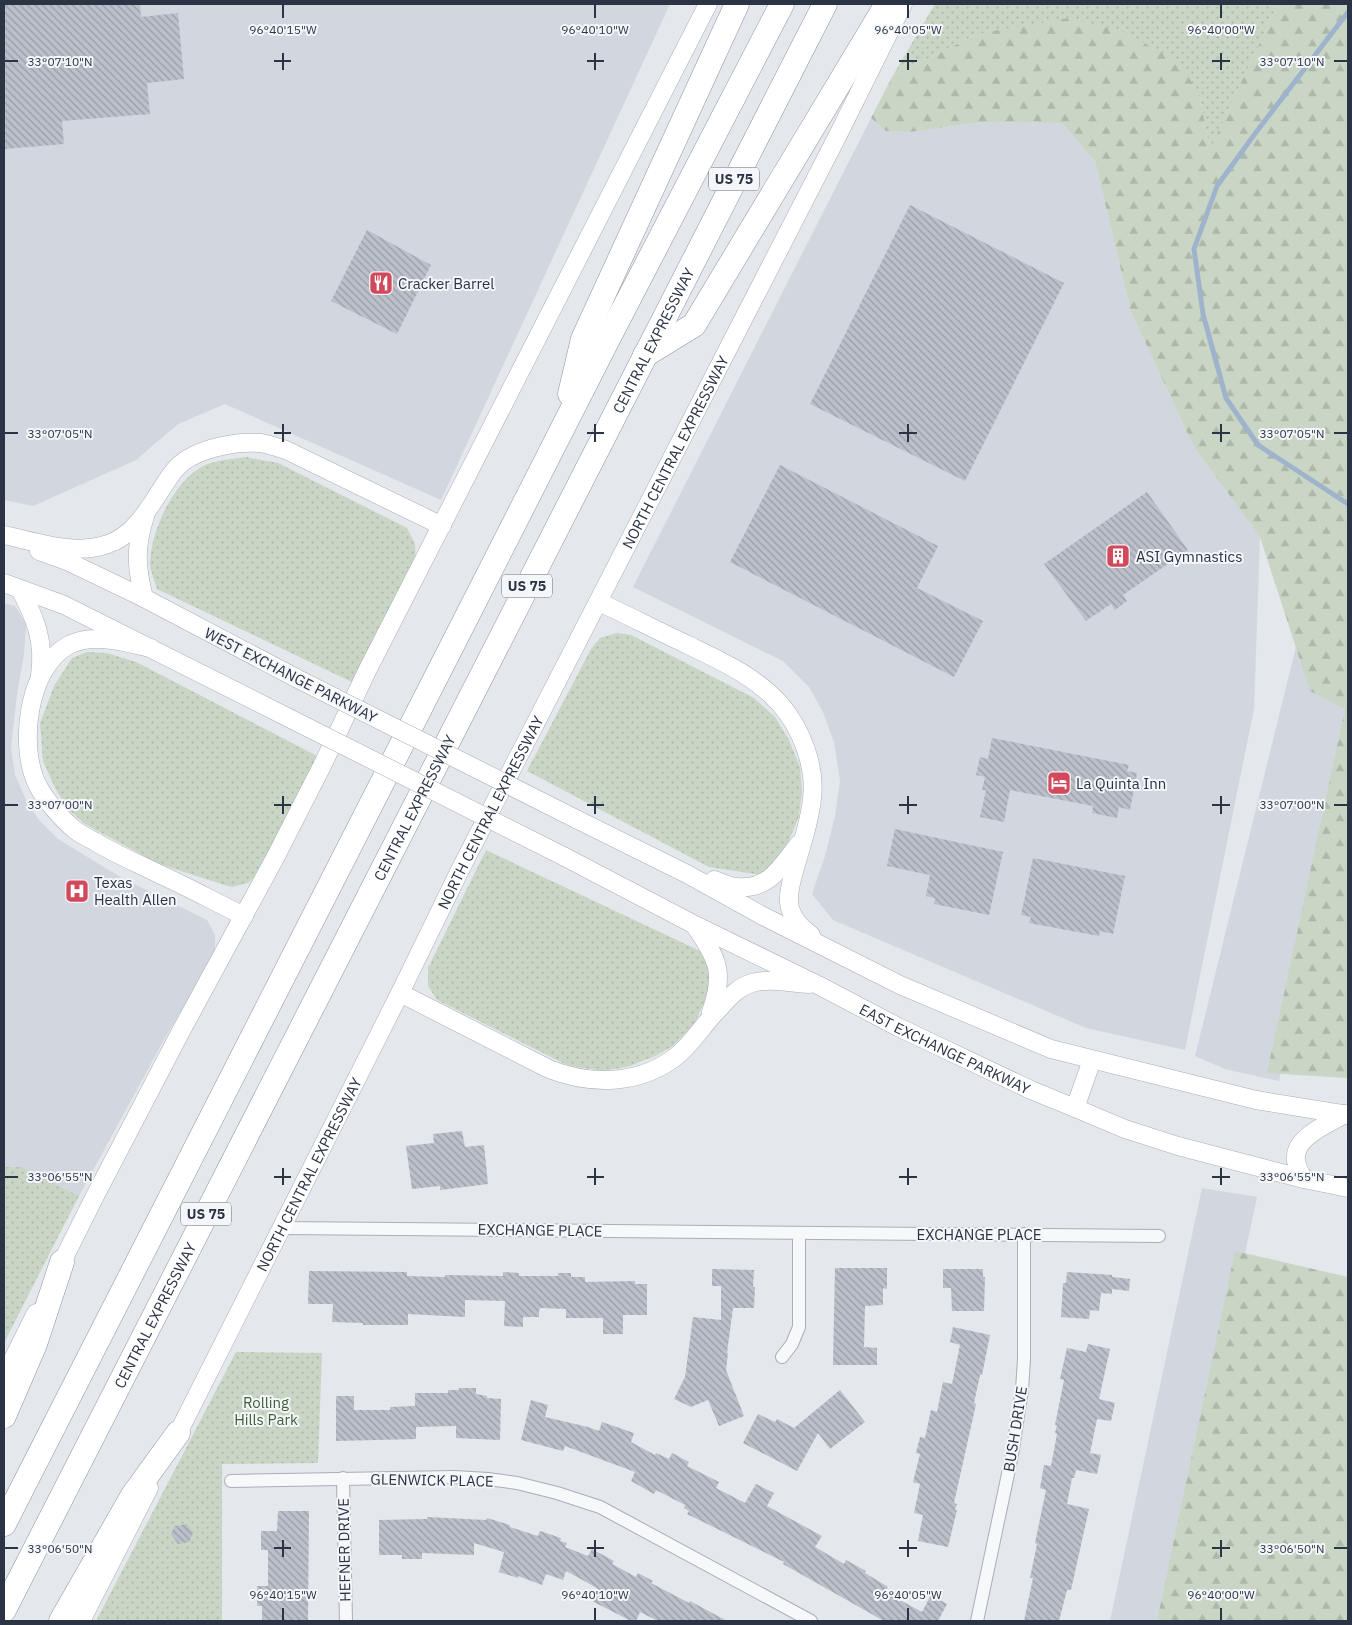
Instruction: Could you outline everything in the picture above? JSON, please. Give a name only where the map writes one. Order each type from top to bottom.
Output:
[{"type":"highway","points":[[561,431],[583,338],[738,4]]},
{"type":"highway","name":"US 75","points":[[4,1524],[561,431],[782,4]]},
{"type":"highway","name":"CENTRAL EXPRESSWAY","points":[[4,1610],[825,4]]},
{"type":"highway","points":[[644,355],[694,325],[886,4]]},
{"type":"highway","points":[[4,1416],[35,1344],[62,1262]]},
{"type":"highway","points":[[60,1621],[134,1495],[178,1433]]},
{"type":"main road","points":[[4,1377],[180,1032],[244,916],[318,775],[368,671],[708,4]]},
{"type":"main road","name":"NORTH CENTRAL EXPRESSWAY","points":[[81,1621],[282,1228],[460,870],[838,135],[903,4]]},
{"type":"main road","points":[[4,537],[66,548],[93,548],[110,544],[122,537],[147,510],[175,469],[193,457],[212,448],[236,443],[262,443],[286,450],[442,526]]},
{"type":"main road","points":[[144,598],[137,555],[140,534],[147,510]]},
{"type":"main road","name":"WEST EXCHANGE PARKWAY","points":[[4,537],[67,561],[144,598],[298,679],[687,874]]},
{"type":"main road","points":[[12,586],[34,617],[41,640],[40,678]]},
{"type":"main road","points":[[12,586],[64,605],[151,648]]},
{"type":"main road","points":[[599,602],[719,660],[751,678],[780,704],[792,720],[805,748],[811,770],[812,798],[791,883],[789,902],[794,918],[803,930],[836,953]]},
{"type":"main road","points":[[151,648],[88,639],[69,645],[53,658],[40,678],[34,694],[29,719],[30,764],[38,787],[58,813],[75,830],[114,853],[244,916]]},
{"type":"main road","name":"EAST EXCHANGE PARKWAY","points":[[151,648],[898,1027],[1031,1090],[1125,1129],[1178,1146],[1304,1179],[1348,1188]]},
{"type":"main road","points":[[687,874],[735,888],[752,887],[765,882],[776,874],[803,838]]},
{"type":"main road","points":[[687,874],[761,915],[900,985],[1051,1049],[1256,1100],[1347,1115]]},
{"type":"main road","points":[[693,924],[715,958],[718,975],[719,988],[708,1020]]},
{"type":"main road","points":[[400,994],[549,1069],[564,1075],[590,1080],[625,1078],[643,1074],[665,1064],[680,1053],[728,998],[739,989],[768,981],[818,985]]},
{"type":"main road","points":[[1075,1108],[1092,1060]]},
{"type":"main road","points":[[1304,1179],[1296,1163],[1296,1153],[1301,1142],[1309,1135],[1347,1115]]},
{"type":"street","name":"EXCHANGE PLACE","points":[[282,1228],[1159,1236]]},
{"type":"street","points":[[782,1357],[792,1344],[799,1328],[799,1233]]},
{"type":"street","name":"BUSH DRIVE","points":[[977,1621],[1012,1455],[1020,1407],[1024,1358],[1024,1234]]},
{"type":"street","name":"GLENWICK PLACE","points":[[231,1481],[454,1477],[518,1483],[600,1507],[811,1621]]},
{"type":"street","name":"HEFNER DRIVE","points":[[343,1478],[346,1621]]},
{"type":"shaded area","points":[[4,4],[670,4],[441,500],[225,404],[178,424],[136,460],[33,506],[4,500]]},
{"type":"shaded area","points":[[871,118],[886,131],[910,132],[983,122],[1062,123],[1095,161],[1131,312],[1194,447],[1260,537],[1254,709],[1185,1050],[1086,1028],[833,920],[812,894],[825,856],[835,816],[840,781],[834,742],[823,712],[809,687],[783,661],[633,587]]},
{"type":"shaded area","points":[[1328,517],[1348,745],[1279,1081],[1225,1069],[1195,1056]]},
{"type":"shaded area","name":"Texas Health Allen","points":[[4,603],[15,606],[26,624],[24,655],[11,747],[15,775],[27,802],[39,820],[58,839],[122,878],[207,920],[215,935],[215,954],[165,1038],[79,1196],[22,1167],[4,1167]]},
{"type":"shaded area","points":[[1202,1188],[1257,1197],[1167,1621],[1110,1621]]},
{"type":"green space","points":[[935,4],[1278,4],[1210,150],[1199,93],[977,34],[892,77]]},
{"type":"green space","points":[[1278,4],[1348,4],[1348,1078],[1267,1073],[1345,709],[1310,691],[1260,537],[1194,447],[1131,312],[1095,161],[1062,123],[983,122],[910,132],[886,131],[871,118],[892,77],[977,34],[1068,18],[1127,33],[1180,64],[1199,93],[1210,149]]},
{"type":"green space","points":[[246,457],[278,463],[407,528],[415,544],[416,566],[354,683],[157,589],[150,566],[151,550],[160,521],[174,494],[183,482],[205,465]]},
{"type":"green space","points":[[617,633],[631,635],[754,698],[775,717],[789,740],[800,767],[802,791],[799,816],[784,853],[761,875],[709,867],[527,771],[591,649],[600,638]]},
{"type":"green space","points":[[87,652],[107,653],[136,662],[319,757],[258,873],[248,883],[231,887],[157,863],[85,824],[68,809],[55,788],[43,761],[40,723],[54,686],[72,658]]},
{"type":"green space","points":[[486,850],[700,951],[706,961],[713,982],[695,1023],[673,1046],[655,1056],[630,1066],[604,1071],[569,1066],[437,1000],[428,986],[428,968]]},
{"type":"green space","points":[[4,1167],[22,1167],[79,1196],[4,1343]]},
{"type":"green space","points":[[1235,1251],[1348,1277],[1348,1621],[1157,1621]]},
{"type":"green space","name":"Rolling Hills Park","points":[[236,1352],[322,1353],[318,1463],[222,1464],[222,1621],[96,1621]]},
{"type":"building","points":[[4,4],[140,4],[141,17],[178,13],[184,79],[147,83],[150,114],[62,121],[64,144],[5,149]]},
{"type":"building","points":[[910,205],[1064,283],[965,481],[810,404]]},
{"type":"building","name":"Cracker Barrel","points":[[367,230],[431,265],[397,334],[331,301]]},
{"type":"building","points":[[780,465],[938,546],[917,588],[983,621],[954,677],[730,562]]},
{"type":"building","name":"ASI Gymnastics","points":[[1147,492],[1188,550],[1123,595],[1127,601],[1115,610],[1111,604],[1086,621],[1044,564]]},
{"type":"building","name":"La Quinta Inn","points":[[992,738],[1129,765],[1127,771],[1137,773],[1130,810],[1119,807],[1117,818],[1092,813],[1093,806],[1010,790],[1004,822],[980,817],[986,790],[982,790],[985,777],[976,775],[980,757],[988,759]]},
{"type":"building","points":[[895,829],[1003,852],[989,915],[934,904],[935,898],[926,896],[930,875],[887,866]]},
{"type":"building","points":[[1033,858],[1125,876],[1113,934],[1100,931],[1099,936],[1029,923],[1031,917],[1021,915]]},
{"type":"building","points":[[462,1131],[465,1147],[484,1145],[488,1184],[440,1190],[440,1186],[412,1189],[406,1146],[434,1143],[433,1134]]},
{"type":"building","points":[[835,1268],[887,1268],[887,1289],[883,1288],[883,1305],[865,1306],[864,1347],[877,1348],[877,1365],[833,1365]]},
{"type":"building","points":[[712,1269],[754,1270],[753,1287],[755,1287],[754,1308],[733,1308],[727,1353],[726,1370],[744,1416],[719,1426],[708,1400],[691,1407],[674,1399],[685,1377],[693,1317],[721,1320],[721,1286],[712,1286]]},
{"type":"building","points":[[943,1269],[983,1269],[983,1277],[985,1277],[984,1311],[952,1311],[951,1288],[943,1288]]},
{"type":"building","points":[[309,1271],[407,1272],[407,1276],[445,1277],[445,1275],[503,1276],[503,1272],[519,1273],[519,1276],[558,1276],[558,1273],[571,1273],[571,1277],[585,1277],[585,1282],[635,1281],[635,1284],[647,1284],[647,1315],[623,1315],[623,1334],[603,1334],[603,1318],[566,1318],[566,1309],[541,1308],[539,1310],[539,1317],[523,1317],[523,1327],[504,1326],[505,1301],[465,1300],[465,1317],[408,1314],[408,1325],[363,1325],[363,1323],[332,1322],[333,1304],[308,1304]]},
{"type":"building","points":[[1067,1272],[1112,1275],[1112,1277],[1130,1279],[1129,1291],[1112,1289],[1112,1294],[1101,1293],[1099,1311],[1090,1310],[1089,1319],[1061,1317],[1063,1283],[1066,1283]]},
{"type":"building","points":[[953,1327],[990,1335],[954,1503],[957,1504],[955,1510],[957,1510],[948,1547],[918,1541],[923,1515],[914,1513],[920,1484],[913,1482],[920,1454],[916,1453],[920,1437],[925,1438],[931,1410],[937,1412],[943,1382],[952,1384],[960,1345],[950,1342]]},
{"type":"building","points":[[1088,1344],[1110,1349],[1099,1399],[1115,1403],[1111,1421],[1097,1419],[1090,1453],[1101,1455],[1097,1474],[1076,1470],[1074,1478],[1072,1478],[1067,1504],[1089,1509],[1071,1590],[1067,1590],[1059,1621],[1024,1621],[1033,1578],[1030,1578],[1037,1544],[1035,1543],[1046,1490],[1040,1488],[1044,1465],[1051,1466],[1057,1434],[1055,1433],[1057,1425],[1055,1425],[1064,1380],[1060,1379],[1067,1348],[1086,1352]]},
{"type":"building","points":[[459,1388],[476,1388],[476,1394],[487,1396],[487,1398],[501,1399],[500,1440],[456,1438],[456,1426],[416,1427],[416,1439],[336,1441],[336,1396],[354,1396],[354,1410],[390,1410],[390,1407],[415,1406],[415,1393],[448,1393],[448,1390],[459,1390]]},
{"type":"building","points":[[840,1390],[865,1422],[830,1449],[818,1433],[797,1471],[743,1443],[758,1414],[775,1422],[777,1419],[794,1428]]},
{"type":"building","points":[[531,1400],[548,1405],[545,1417],[599,1431],[602,1422],[634,1433],[631,1442],[655,1455],[656,1453],[669,1459],[672,1453],[689,1462],[687,1466],[719,1482],[716,1488],[745,1503],[756,1484],[774,1493],[767,1506],[822,1536],[815,1547],[844,1564],[846,1560],[866,1571],[865,1573],[888,1587],[885,1592],[922,1612],[931,1595],[947,1604],[938,1621],[884,1621],[783,1564],[784,1562],[687,1514],[689,1511],[684,1508],[685,1505],[656,1490],[654,1494],[631,1481],[635,1472],[565,1446],[563,1451],[521,1440]]},
{"type":"building","points":[[278,1511],[309,1511],[308,1621],[262,1621],[262,1606],[257,1606],[257,1586],[268,1586],[268,1550],[261,1550],[261,1531],[277,1531]]},
{"type":"building","points":[[427,1517],[486,1520],[487,1518],[538,1536],[540,1531],[561,1538],[560,1541],[567,1543],[565,1547],[588,1556],[592,1549],[614,1561],[612,1564],[636,1577],[638,1573],[653,1581],[651,1583],[727,1621],[658,1621],[640,1612],[636,1621],[631,1621],[590,1600],[597,1588],[566,1571],[563,1580],[546,1574],[542,1585],[518,1576],[518,1578],[499,1572],[504,1552],[474,1543],[474,1555],[422,1553],[422,1559],[402,1559],[402,1555],[379,1555],[379,1520],[427,1519]]},
{"type":"building","points":[[187,1524],[193,1533],[189,1542],[178,1544],[171,1534],[175,1526]]},
{"type":"waterway","points":[[1348,12],[1217,186],[1194,249],[1203,314],[1226,398],[1258,445],[1348,504]]},
{"type":"place","name":"Cracker Barrel","points":[[381,283]]},
{"type":"place","name":"ASI Gymnastics","points":[[1118,556]]},
{"type":"place","name":"La Quinta Inn","points":[[1059,783]]},
{"type":"place","name":"Texas Health Allen","points":[[77,891]]}]
